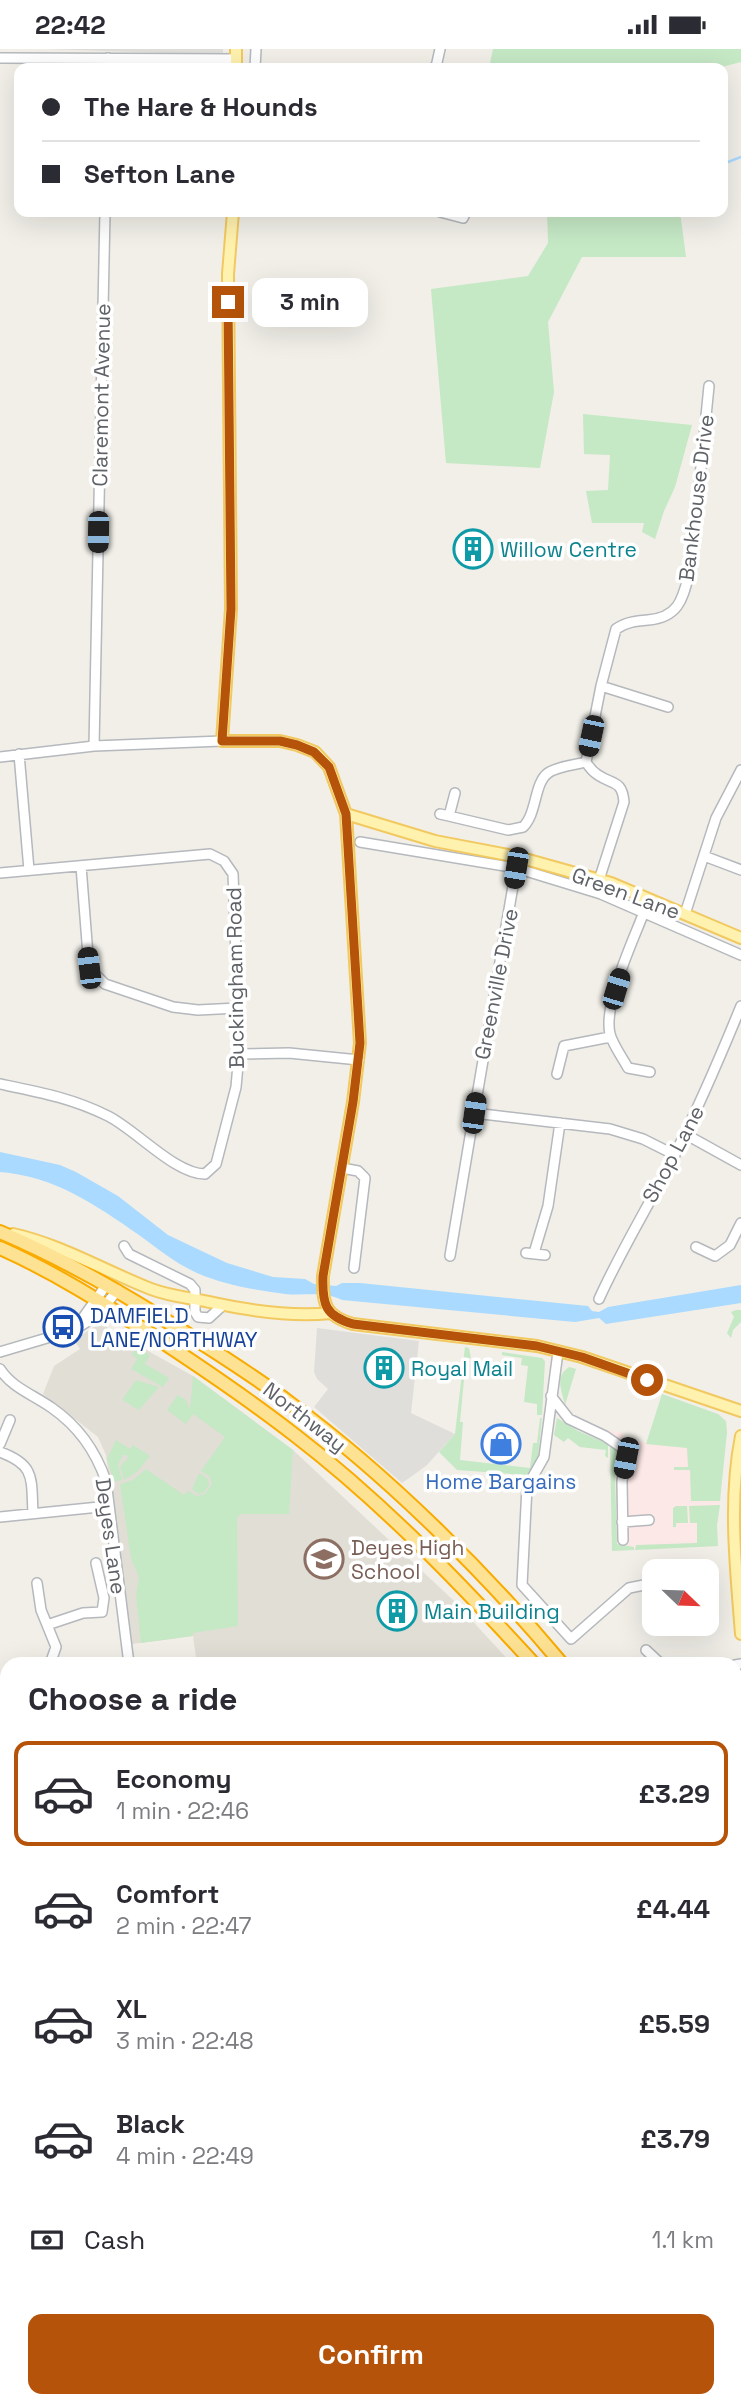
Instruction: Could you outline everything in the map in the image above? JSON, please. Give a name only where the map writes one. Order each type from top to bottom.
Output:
[{"type":"highway","name":"Northway","points":[[0,1231],[72,1266],[298,1437],[346,1477],[474,1598],[528,1657]]},
{"type":"highway","name":"Northway","points":[[0,1248],[106,1294],[254,1376],[372,1470],[435,1529],[555,1657]]},
{"type":"main road","points":[[233,217],[228,274],[231,609],[222,741],[280,741],[314,752],[329,767],[346,814],[359,1013],[359,1060],[323,1276],[322,1296],[338,1320],[537,1346],[582,1357],[741,1411]]},
{"type":"main road","name":"Green Lane","points":[[346,814],[517,863],[598,880],[741,938]]},
{"type":"main road","points":[[0,1231],[32,1238],[75,1254],[154,1291],[223,1305],[304,1315],[331,1313]]},
{"type":"main road","points":[[741,1436],[733,1532],[739,1579],[741,1635]]},
{"type":"street","points":[[0,58],[236,59]]},
{"type":"street","points":[[108,58],[108,63]]},
{"type":"street","name":"Claremont Avenue","points":[[94,746],[104,217]]},
{"type":"street","name":"Bankhouse Drive","points":[[586,762],[600,686],[616,629],[622,624],[656,619],[675,611],[683,596],[691,568],[709,386]]},
{"type":"street","points":[[600,686],[668,707]]},
{"type":"street","points":[[0,757],[94,746],[222,741]]},
{"type":"street","points":[[19,754],[29,870]]},
{"type":"street","points":[[455,793],[445,815],[516,830],[523,827],[531,817],[547,773],[586,762],[595,774],[613,781],[623,792],[622,810],[598,880]]},
{"type":"street","points":[[685,914],[716,818],[741,769]]},
{"type":"street","points":[[360,842],[517,863],[601,894],[741,955]]},
{"type":"street","name":"Buckingham Road","points":[[0,873],[211,855],[225,861],[233,874],[239,1054],[236,1087],[216,1164],[205,1174],[189,1170],[112,1118],[79,1103],[50,1093],[0,1084]]},
{"type":"street","points":[[704,856],[741,870]]},
{"type":"street","name":"Greenville Drive","points":[[450,1256],[456,1241],[481,1062],[517,863]]},
{"type":"street","points":[[82,866],[89,968],[96,977],[105,984],[173,1007],[198,1010],[238,1008]]},
{"type":"street","points":[[644,912],[616,989],[609,1024],[610,1037],[628,1068],[650,1072]]},
{"type":"street","name":"Shop Lane","points":[[598,1299],[702,1100],[741,1006]]},
{"type":"street","points":[[558,1074],[564,1046],[610,1037]]},
{"type":"street","points":[[239,1054],[289,1053],[359,1060]]},
{"type":"street","points":[[474,1113],[619,1131],[643,1139],[675,1155]]},
{"type":"street","points":[[545,1255],[530,1253],[548,1206],[560,1123]]},
{"type":"street","points":[[685,1134],[741,1165]]},
{"type":"street","points":[[342,1168],[358,1171],[365,1178],[354,1268]]},
{"type":"street","points":[[696,1247],[715,1255],[730,1245],[741,1223]]},
{"type":"street","points":[[124,1246],[129,1254],[190,1284],[195,1290],[195,1312],[200,1319],[209,1318],[223,1305]]},
{"type":"street","points":[[0,1352],[74,1330],[106,1294]]},
{"type":"street","points":[[558,1352],[544,1457],[527,1487],[522,1585],[571,1639],[629,1588],[642,1585]]},
{"type":"street","name":"Deyes Lane","points":[[0,1369],[15,1385],[53,1408],[68,1421],[99,1461],[106,1481],[129,1657]]},
{"type":"street","points":[[551,1396],[569,1419],[605,1436],[625,1452],[622,1481],[623,1540]]},
{"type":"street","points":[[0,1444],[9,1420]]},
{"type":"street","points":[[0,1452],[19,1459],[26,1467],[32,1479],[33,1513]]},
{"type":"street","points":[[0,1517],[109,1506]]},
{"type":"street","points":[[622,1522],[649,1520]]},
{"type":"street","points":[[47,1625],[83,1613],[102,1612],[104,1598],[96,1563]]},
{"type":"street","points":[[37,1583],[41,1610],[57,1647],[53,1657]]},
{"type":"street","points":[[646,1650],[654,1657]]},
{"type":"shaded area","points":[[47,49],[223,49],[223,55]]},
{"type":"shaded area","points":[[103,1321],[110,1332],[124,1335],[193,1376],[293,1450],[453,1600],[506,1657],[196,1657],[193,1636],[132,1644],[106,1455],[98,1437],[43,1394],[54,1366],[80,1349],[74,1340]]},
{"type":"shaded area","points":[[317,1328],[419,1341],[411,1413],[455,1434],[426,1466],[402,1483],[314,1407],[328,1389],[317,1379],[314,1372]]},
{"type":"shaded area","points":[[604,1429],[623,1433],[623,1439],[688,1448],[723,1460],[717,1525],[718,1546],[612,1551],[610,1445],[601,1440]]},
{"type":"green space","points":[[493,49],[741,49],[741,62],[728,65],[728,63],[490,63]]},
{"type":"green space","points":[[547,217],[681,217],[686,257],[582,257],[548,322],[554,392],[540,468],[446,463],[431,289],[528,276],[548,243]]},
{"type":"green space","points":[[583,414],[692,425],[675,487],[655,539],[642,532],[644,523],[592,523],[586,491],[608,490],[610,455],[584,454]]},
{"type":"green space","points":[[741,1310],[741,1322],[733,1330],[731,1338],[727,1333],[734,1317],[731,1312]]},
{"type":"green space","points":[[136,1347],[150,1355],[145,1364],[169,1378],[163,1387],[131,1369],[137,1359],[132,1355]]},
{"type":"green space","points":[[465,1347],[469,1348],[471,1358],[466,1358],[460,1422],[463,1422],[460,1460],[530,1468],[533,1443],[537,1443],[542,1418],[538,1457],[527,1475],[457,1470],[439,1452],[455,1434]]},
{"type":"green space","points":[[502,1352],[542,1358],[545,1361],[542,1415],[537,1415],[537,1404],[524,1402],[528,1366],[521,1365],[522,1358],[502,1355]]},
{"type":"green space","points":[[569,1367],[576,1369],[565,1405],[560,1379]]},
{"type":"green space","points":[[193,1376],[293,1450],[289,1514],[240,1514],[237,1519],[238,1626],[141,1643],[136,1595],[139,1577],[131,1558],[120,1484],[133,1480],[146,1469],[184,1495],[188,1491],[197,1496],[205,1494],[212,1484],[210,1477],[201,1471],[225,1437],[193,1414],[186,1424],[167,1410],[178,1395],[186,1400],[190,1409]]},
{"type":"green space","points":[[136,1380],[159,1387],[139,1410],[122,1400]]},
{"type":"green space","points":[[662,1394],[718,1414],[726,1421],[720,1501],[691,1501],[690,1470],[674,1470],[674,1467],[688,1467],[687,1448],[646,1444]]},
{"type":"green space","points":[[557,1418],[608,1444],[608,1458],[605,1456],[606,1450],[580,1447],[568,1438],[564,1442],[554,1435]]},
{"type":"green space","points":[[116,1440],[130,1449],[133,1445],[150,1456],[137,1472],[124,1480],[120,1466],[128,1458],[123,1455],[118,1465],[122,1480],[114,1482],[107,1459]]},
{"type":"green space","points":[[610,1444],[617,1448],[620,1455],[615,1476],[617,1544],[634,1547],[634,1550],[612,1551]]},
{"type":"green space","points":[[199,1473],[208,1479],[209,1485],[204,1493],[198,1494],[192,1489]]},
{"type":"green space","points":[[720,1505],[718,1546],[635,1550],[636,1545],[697,1543],[697,1523],[690,1523],[689,1506]]},
{"type":"green space","points":[[687,1506],[688,1523],[676,1523],[676,1527],[673,1527],[673,1508]]},
{"type":"water","points":[[0,1152],[60,1165],[76,1172],[118,1196],[168,1235],[227,1263],[273,1277],[305,1279],[314,1284],[336,1286],[342,1283],[360,1283],[588,1306],[592,1311],[599,1312],[608,1307],[741,1285],[741,1303],[606,1324],[599,1318],[575,1322],[342,1300],[321,1295],[285,1294],[240,1287],[189,1269],[107,1213],[74,1194],[38,1179],[0,1172]]},
{"type":"waterway","points":[[728,162],[741,157]]},
{"type":"place","name":"Willow Centre","points":[[473,549]]},
{"type":"place","name":"DAMFIELD LANE/NORTHWAY","points":[[63,1327]]},
{"type":"place","name":"Royal Mail","points":[[384,1368]]},
{"type":"place","name":"Home Bargains","points":[[501,1444]]},
{"type":"place","name":"Deyes High School","points":[[324,1559]]},
{"type":"place","name":"Main Building","points":[[397,1611]]},
{"type":"route","points":[[228,302],[231,609],[222,741],[280,741],[314,752],[329,767],[346,814],[360,1043],[353,1102],[323,1276],[324,1302],[338,1320],[353,1324],[537,1346],[582,1357],[647,1380]]}]
